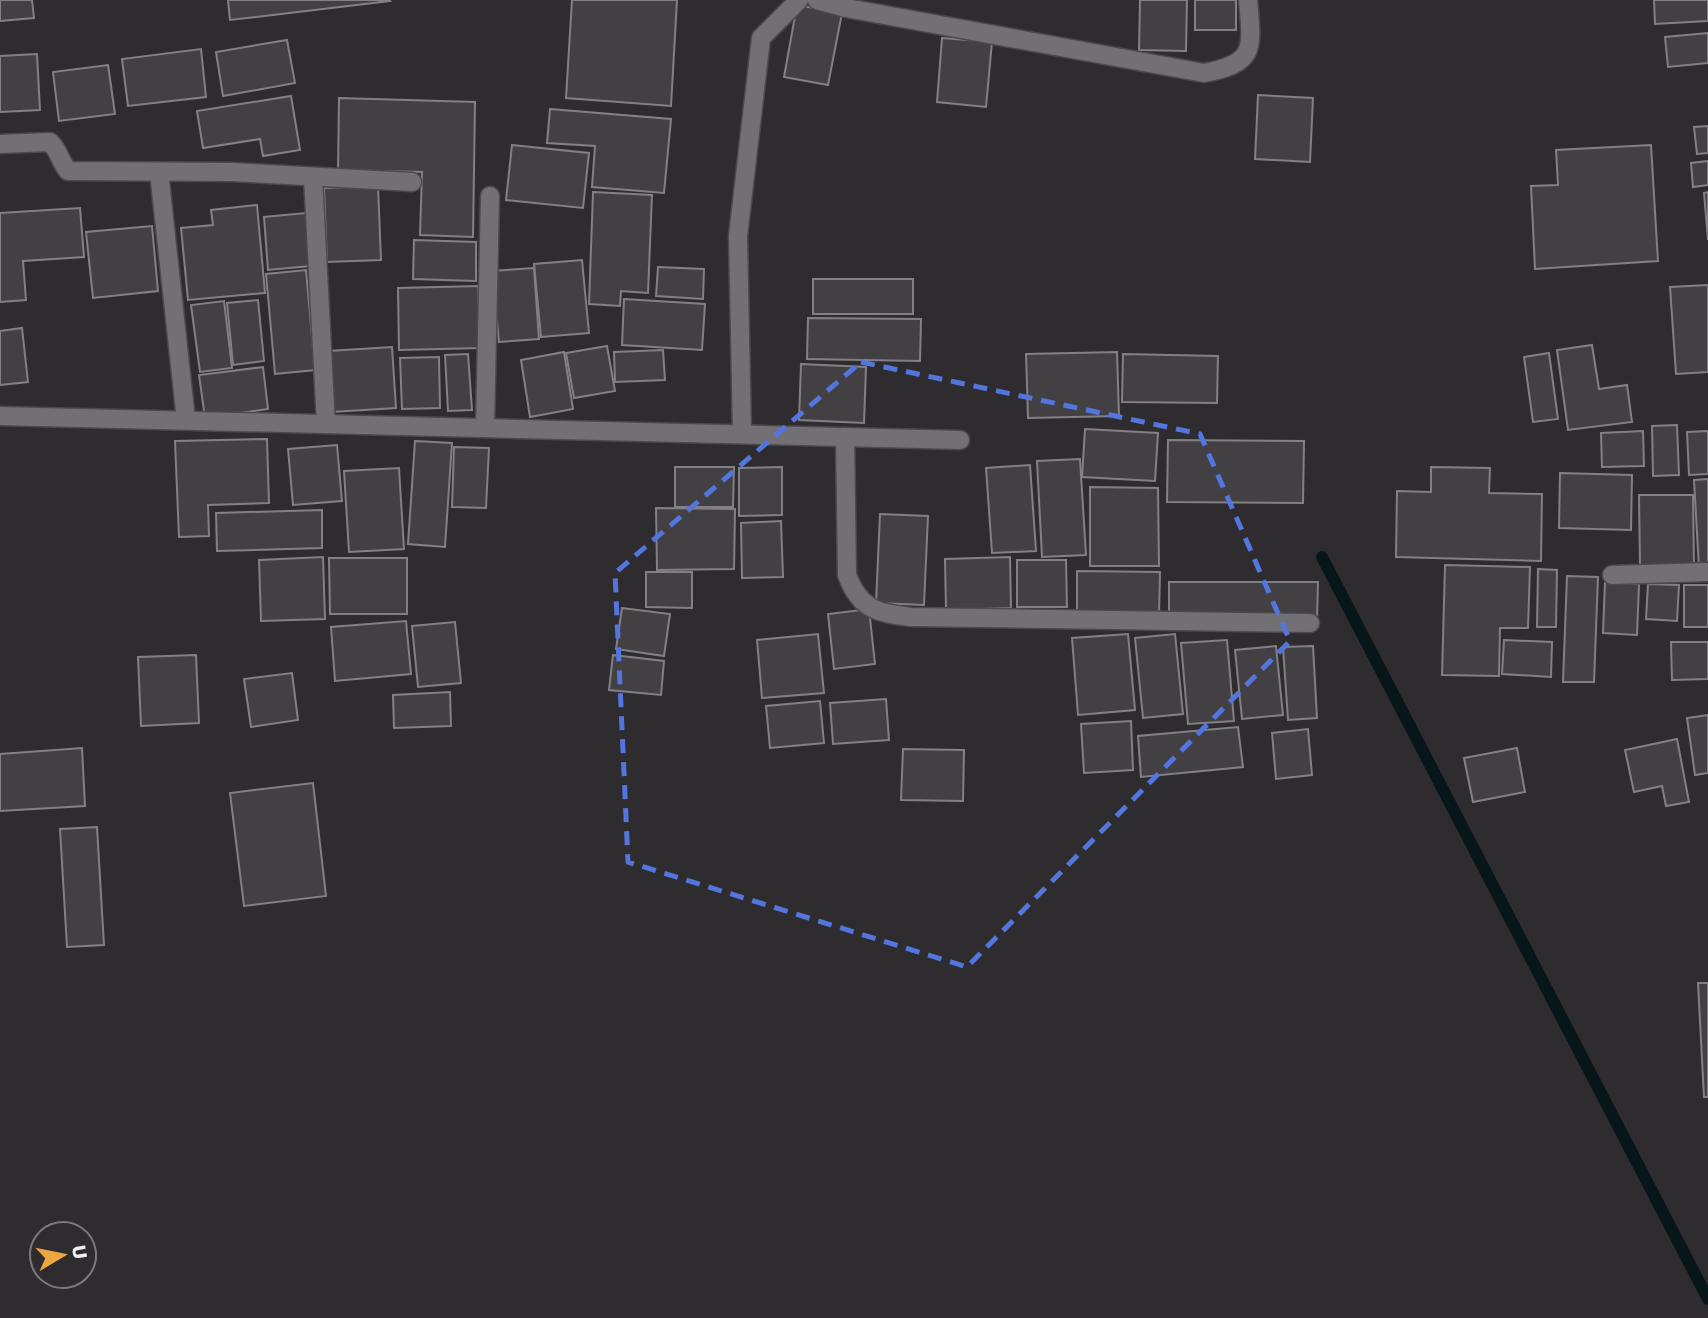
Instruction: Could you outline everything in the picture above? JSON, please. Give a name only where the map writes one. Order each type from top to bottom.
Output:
[{"type":"street","points":[[742,434],[738,236],[761,38],[799,0]]},
{"type":"street","points":[[817,0],[846,8],[1203,73],[1226,69],[1242,61],[1251,43],[1248,0]]},
{"type":"street","points":[[0,144],[50,142],[55,146],[63,166],[68,171],[232,172],[412,182]]},
{"type":"street","points":[[159,172],[186,420]]},
{"type":"street","points":[[313,177],[326,424]]},
{"type":"street","points":[[485,428],[490,196]]},
{"type":"street","points":[[0,416],[960,440]]},
{"type":"street","points":[[845,437],[847,575],[857,596],[864,604],[880,613],[911,617],[1310,623]]},
{"type":"street","points":[[1612,575],[1708,572]]},
{"type":"highlighted area","points":[[861,362],[1200,434],[1290,641],[967,967],[628,862],[615,573]]},
{"type":"building","points":[[0,0],[32,0],[34,18],[0,21]]},
{"type":"building","points":[[228,0],[389,0],[390,1],[230,20]]},
{"type":"building","points":[[572,0],[677,0],[671,106],[566,98]]},
{"type":"building","points":[[1140,0],[1187,0],[1186,51],[1139,50]]},
{"type":"building","points":[[1195,0],[1236,0],[1236,30],[1195,30]]},
{"type":"building","points":[[1654,0],[1708,0],[1708,21],[1655,24]]},
{"type":"building","points":[[797,5],[842,13],[828,85],[784,77]]},
{"type":"building","points":[[1708,33],[1708,63],[1668,67],[1665,37]]},
{"type":"building","points":[[942,38],[992,42],[986,107],[937,102]]},
{"type":"building","points":[[287,40],[295,83],[223,96],[216,52]]},
{"type":"building","points":[[201,49],[206,97],[128,106],[122,59]]},
{"type":"building","points":[[37,54],[40,110],[0,112],[0,56]]},
{"type":"building","points":[[108,65],[115,114],[59,121],[53,72]]},
{"type":"building","points":[[1258,95],[1313,98],[1310,162],[1255,159]]},
{"type":"building","points":[[291,96],[300,150],[263,156],[260,139],[203,148],[197,111]]},
{"type":"building","points":[[339,98],[475,102],[473,237],[420,235],[422,172],[338,170]]},
{"type":"building","points":[[550,109],[671,119],[664,193],[592,187],[595,146],[547,143]]},
{"type":"building","points":[[1708,126],[1708,153],[1697,154],[1694,127]]},
{"type":"building","points":[[512,145],[589,153],[583,208],[506,200]]},
{"type":"building","points":[[1651,145],[1658,261],[1535,269],[1531,186],[1558,185],[1556,150]]},
{"type":"building","points":[[1708,161],[1708,185],[1693,187],[1691,163]]},
{"type":"building","points":[[378,186],[381,260],[327,262],[324,188]]},
{"type":"building","points":[[593,192],[652,195],[648,293],[621,291],[620,306],[589,304]]},
{"type":"building","points":[[1708,192],[1708,240],[1704,193]]},
{"type":"building","points":[[257,205],[265,293],[188,300],[181,228],[213,225],[211,210]]},
{"type":"building","points":[[80,208],[84,257],[23,261],[26,300],[0,302],[0,213]]},
{"type":"building","points":[[306,213],[310,266],[268,270],[264,217]]},
{"type":"building","points":[[152,226],[158,291],[93,298],[86,232]]},
{"type":"building","points":[[414,240],[476,242],[476,281],[413,279]]},
{"type":"building","points":[[582,260],[589,333],[541,337],[534,264]]},
{"type":"building","points":[[658,267],[704,269],[703,299],[656,296]]},
{"type":"building","points":[[534,268],[539,339],[499,342],[492,271]]},
{"type":"building","points":[[306,270],[315,370],[275,374],[266,274]]},
{"type":"building","points":[[813,279],[913,279],[913,314],[813,314]]},
{"type":"building","points":[[1708,285],[1708,372],[1676,374],[1670,287]]},
{"type":"building","points":[[478,286],[480,348],[399,350],[398,288]]},
{"type":"building","points":[[624,299],[705,304],[702,350],[622,345]]},
{"type":"building","points":[[258,300],[264,361],[233,365],[227,303]]},
{"type":"building","points":[[224,301],[232,368],[200,372],[191,305]]},
{"type":"building","points":[[808,318],[921,319],[920,361],[807,359]]},
{"type":"building","points":[[22,328],[28,382],[0,385],[0,331]]},
{"type":"building","points":[[1592,345],[1599,389],[1627,385],[1632,422],[1568,430],[1557,350]]},
{"type":"building","points":[[607,346],[615,391],[574,398],[566,353]]},
{"type":"building","points":[[392,347],[396,408],[332,412],[328,351]]},
{"type":"building","points":[[663,350],[665,380],[615,382],[614,352]]},
{"type":"building","points":[[564,352],[573,409],[530,417],[521,360]]},
{"type":"building","points":[[1117,352],[1119,416],[1028,418],[1026,354]]},
{"type":"building","points":[[1549,353],[1558,419],[1533,422],[1524,357]]},
{"type":"building","points":[[468,354],[472,410],[448,411],[445,355]]},
{"type":"building","points":[[1123,354],[1218,356],[1217,403],[1122,402]]},
{"type":"building","points":[[439,357],[440,408],[402,409],[400,358]]},
{"type":"building","points":[[801,364],[866,367],[864,423],[799,420]]},
{"type":"building","points":[[263,367],[268,409],[205,418],[199,375]]},
{"type":"building","points":[[1677,425],[1679,475],[1653,476],[1652,426]]},
{"type":"building","points":[[1085,429],[1158,433],[1155,481],[1082,477]]},
{"type":"building","points":[[1643,431],[1644,466],[1602,467],[1601,433]]},
{"type":"building","points":[[1708,431],[1708,474],[1689,475],[1687,432]]},
{"type":"building","points":[[267,439],[269,503],[208,505],[209,536],[179,537],[175,441]]},
{"type":"building","points":[[1168,440],[1304,441],[1303,503],[1167,502]]},
{"type":"building","points":[[415,441],[452,443],[445,547],[408,544]]},
{"type":"building","points":[[337,445],[342,501],[293,505],[288,449]]},
{"type":"building","points":[[454,447],[489,448],[486,508],[452,507]]},
{"type":"building","points":[[1080,459],[1086,555],[1042,557],[1037,461]]},
{"type":"building","points":[[1030,465],[1036,551],[992,553],[986,468]]},
{"type":"building","points":[[675,467],[734,467],[733,507],[675,507]]},
{"type":"building","points":[[782,467],[782,515],[739,516],[739,468]]},
{"type":"building","points":[[1431,467],[1490,468],[1489,493],[1542,494],[1541,561],[1396,557],[1397,491],[1431,492]]},
{"type":"building","points":[[399,468],[404,549],[349,552],[344,471]]},
{"type":"building","points":[[1560,473],[1632,475],[1631,530],[1559,528]]},
{"type":"building","points":[[1708,479],[1708,567],[1699,568],[1694,480]]},
{"type":"building","points":[[1090,487],[1158,488],[1159,566],[1090,566]]},
{"type":"building","points":[[1639,495],[1693,495],[1694,566],[1640,566]]},
{"type":"building","points":[[656,508],[735,509],[734,569],[657,570]]},
{"type":"building","points":[[322,510],[322,548],[217,551],[216,513]]},
{"type":"building","points":[[880,514],[928,516],[924,605],[876,603]]},
{"type":"building","points":[[781,521],[783,577],[742,578],[741,523]]},
{"type":"building","points":[[323,557],[325,619],[261,621],[259,560]]},
{"type":"building","points":[[1010,557],[1011,608],[946,610],[945,559]]},
{"type":"building","points":[[329,558],[407,558],[407,614],[330,614]]},
{"type":"building","points":[[1017,560],[1066,560],[1067,607],[1017,607]]},
{"type":"building","points":[[1445,565],[1530,567],[1528,628],[1500,628],[1499,676],[1442,675]]},
{"type":"building","points":[[1538,569],[1557,570],[1556,627],[1537,627]]},
{"type":"building","points":[[1077,571],[1160,572],[1159,615],[1077,615]]},
{"type":"building","points":[[646,572],[692,572],[692,608],[646,607]]},
{"type":"building","points":[[1567,576],[1598,577],[1594,682],[1563,682]]},
{"type":"building","points":[[1169,582],[1318,582],[1317,620],[1169,619]]},
{"type":"building","points":[[1605,582],[1639,584],[1637,635],[1603,633]]},
{"type":"building","points":[[1648,584],[1679,585],[1677,621],[1646,619]]},
{"type":"building","points":[[1684,585],[1708,585],[1708,627],[1684,627]]},
{"type":"building","points":[[622,608],[670,614],[664,656],[616,649]]},
{"type":"building","points":[[869,609],[875,664],[834,669],[828,614]]},
{"type":"building","points":[[406,621],[411,674],[335,681],[331,627]]},
{"type":"building","points":[[455,622],[461,683],[418,687],[412,626]]},
{"type":"building","points":[[818,634],[824,693],[762,698],[757,640]]},
{"type":"building","points":[[1128,634],[1135,710],[1078,715],[1072,638]]},
{"type":"building","points":[[1175,634],[1183,714],[1143,718],[1135,638]]},
{"type":"building","points":[[1227,640],[1234,721],[1188,724],[1181,643]]},
{"type":"building","points":[[1504,640],[1552,642],[1551,677],[1502,674]]},
{"type":"building","points":[[1671,642],[1708,642],[1708,679],[1672,680]]},
{"type":"building","points":[[1276,646],[1283,715],[1242,719],[1235,650]]},
{"type":"building","points":[[1313,646],[1317,718],[1288,720],[1283,647]]},
{"type":"building","points":[[196,655],[199,723],[141,726],[138,657]]},
{"type":"building","points":[[613,655],[664,661],[661,695],[609,690]]},
{"type":"building","points":[[292,673],[298,720],[251,727],[244,679]]},
{"type":"building","points":[[450,692],[451,726],[394,728],[393,695]]},
{"type":"building","points":[[886,699],[889,740],[833,744],[830,703]]},
{"type":"building","points":[[820,701],[824,743],[770,748],[766,706]]},
{"type":"building","points":[[1708,715],[1708,773],[1695,775],[1687,718]]},
{"type":"building","points":[[1131,721],[1133,770],[1084,773],[1081,724]]},
{"type":"building","points":[[1238,727],[1243,767],[1141,777],[1138,736]]},
{"type":"building","points":[[1308,729],[1312,775],[1276,779],[1272,733]]},
{"type":"building","points":[[1677,739],[1689,802],[1666,806],[1662,786],[1634,792],[1625,750]]},
{"type":"building","points":[[82,748],[85,806],[0,811],[0,754]]},
{"type":"building","points":[[1517,748],[1525,792],[1473,802],[1464,758]]},
{"type":"building","points":[[903,749],[964,750],[963,801],[901,800]]},
{"type":"building","points":[[313,783],[326,896],[244,906],[230,793]]},
{"type":"building","points":[[97,827],[104,945],[67,947],[60,829]]},
{"type":"building","points":[[1698,983],[1708,983],[1708,1097],[1704,1097]]},
{"type":"waterway","points":[[1322,557],[1708,1299]]}]
